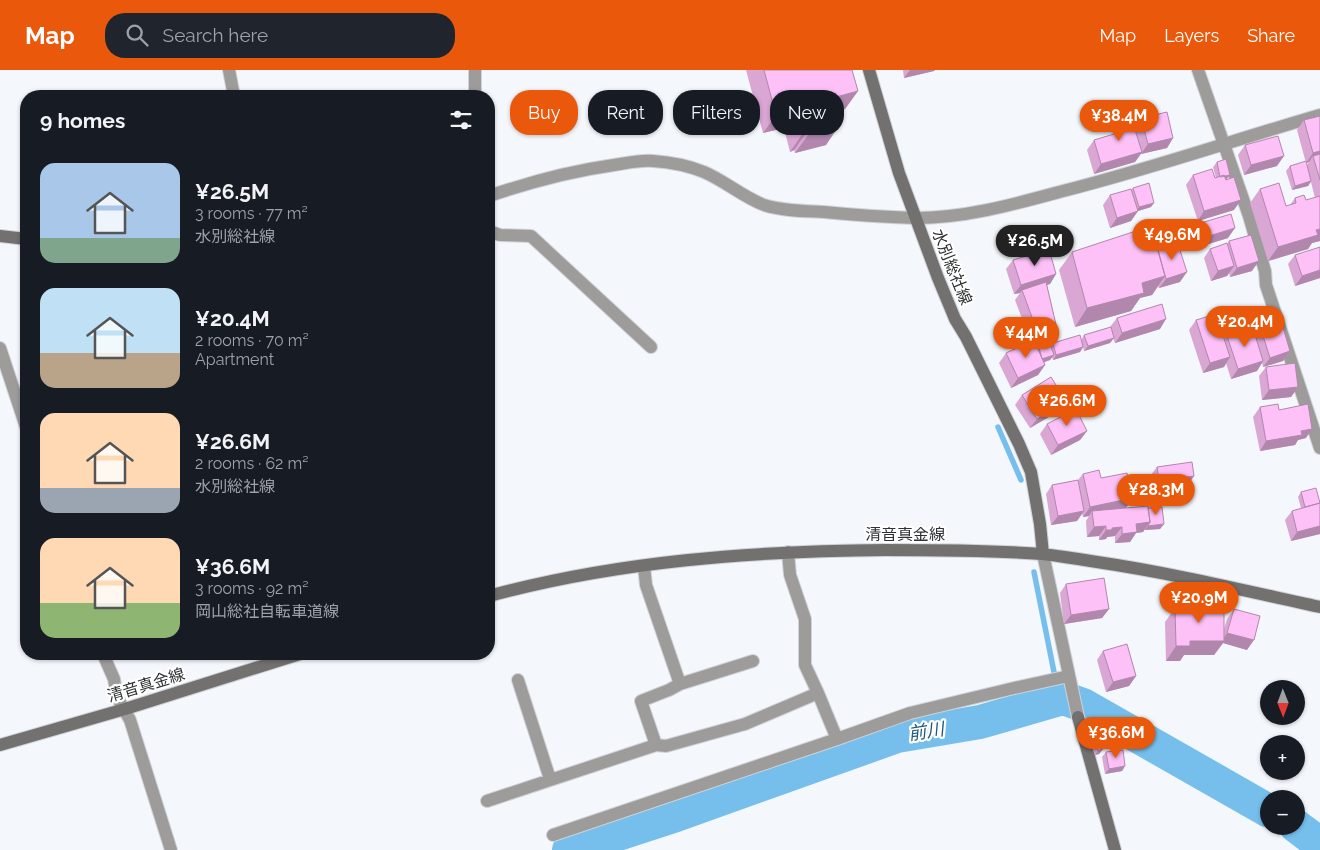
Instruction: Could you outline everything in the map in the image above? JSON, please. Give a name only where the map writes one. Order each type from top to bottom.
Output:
[{"type":"main road","name":"水別総社線","points":[[869,70],[899,173],[925,245],[955,319],[966,336],[1019,444],[1030,472],[1040,524],[1043,554]]},
{"type":"main road","points":[[0,236],[20,238]]},
{"type":"main road","name":"清音真金線","points":[[495,595],[581,576],[644,566],[750,554],[922,550],[1043,554],[1191,578],[1320,607]]},
{"type":"main road","name":"清音真金線","points":[[0,745],[125,709],[281,660]]},
{"type":"main road","points":[[1076,707],[1115,850]]},
{"type":"street","points":[[229,70],[233,90]]},
{"type":"street","points":[[475,70],[475,90]]},
{"type":"street","points":[[1198,70],[1249,216],[1265,271],[1266,285],[1320,448]]},
{"type":"street","points":[[495,194],[525,184],[584,170],[653,161],[702,171],[766,206],[790,210],[915,218],[944,217],[1005,207],[1155,166],[1320,115]]},
{"type":"street","points":[[495,233],[531,236],[651,347]]},
{"type":"street","points":[[0,348],[20,409]]},
{"type":"street","points":[[788,552],[790,576],[805,619],[806,665],[837,739]]},
{"type":"street","points":[[1043,554],[1061,678],[1076,707]]},
{"type":"street","points":[[644,566],[646,585],[680,684]]},
{"type":"street","points":[[106,660],[114,679],[117,697],[130,720],[171,850]]},
{"type":"street","points":[[656,745],[641,701],[680,684],[753,661]]},
{"type":"street","points":[[552,835],[837,739],[910,712],[1061,678]]},
{"type":"street","points":[[518,680],[550,779]]},
{"type":"street","points":[[487,800],[656,745],[666,746],[745,724],[818,693]]},
{"type":"building","points":[[764,70],[852,70],[858,91],[844,95],[844,90],[770,90],[770,92]]},
{"type":"building","points":[[1129,111],[1142,152],[1101,164],[1094,140],[1124,131],[1118,114]]},
{"type":"building","points":[[1167,112],[1173,138],[1148,144],[1141,118]]},
{"type":"building","points":[[1320,116],[1320,151],[1313,153],[1304,120]]},
{"type":"building","points":[[1278,136],[1284,156],[1251,165],[1245,145]]},
{"type":"building","points":[[1320,154],[1320,180],[1313,156]]},
{"type":"building","points":[[1226,159],[1230,175],[1220,177],[1217,162]]},
{"type":"building","points":[[1306,161],[1311,181],[1295,186],[1290,166]]},
{"type":"building","points":[[1212,169],[1215,178],[1224,175],[1226,180],[1234,177],[1241,200],[1204,211],[1193,175]]},
{"type":"building","points":[[1149,183],[1154,203],[1139,207],[1133,188]]},
{"type":"building","points":[[1279,183],[1286,206],[1296,203],[1295,198],[1304,195],[1306,200],[1320,196],[1320,229],[1316,230],[1318,235],[1278,247],[1260,189]]},
{"type":"building","points":[[1131,189],[1138,211],[1117,218],[1110,195]]},
{"type":"building","points":[[1231,214],[1235,228],[1209,236],[1204,222]]},
{"type":"building","points":[[1151,226],[1165,276],[1142,283],[1144,293],[1087,308],[1072,252]]},
{"type":"building","points":[[1251,235],[1259,261],[1237,268],[1229,241]]},
{"type":"building","points":[[1227,243],[1234,266],[1218,271],[1210,249]]},
{"type":"building","points":[[1178,244],[1187,272],[1166,279],[1158,250]]},
{"type":"building","points":[[1320,247],[1320,270],[1302,276],[1295,255]]},
{"type":"building","points":[[1049,249],[1056,274],[1021,285],[1013,260]]},
{"type":"building","points":[[1046,282],[1058,333],[1040,339],[1022,290]]},
{"type":"building","points":[[1162,304],[1166,319],[1122,333],[1117,318]]},
{"type":"building","points":[[1216,314],[1230,357],[1210,363],[1196,320]]},
{"type":"building","points":[[1279,314],[1290,351],[1270,358],[1258,320]]},
{"type":"building","points":[[1111,327],[1114,338],[1088,346],[1084,335]]},
{"type":"building","points":[[1253,328],[1263,361],[1238,369],[1227,336]]},
{"type":"building","points":[[1080,335],[1083,347],[1056,355],[1053,343]]},
{"type":"building","points":[[1034,340],[1045,365],[1018,378],[1006,353]]},
{"type":"building","points":[[1050,344],[1054,355],[1042,359],[1039,347]]},
{"type":"building","points":[[1295,363],[1298,387],[1269,390],[1266,367]]},
{"type":"building","points":[[1051,377],[1066,401],[1037,419],[1022,395]]},
{"type":"building","points":[[1278,404],[1279,410],[1308,404],[1312,429],[1301,431],[1302,435],[1266,441],[1260,407]]},
{"type":"building","points":[[1076,409],[1087,431],[1058,445],[1047,424]]},
{"type":"building","points":[[1192,462],[1194,476],[1159,481],[1157,467]]},
{"type":"building","points":[[1099,470],[1101,478],[1127,473],[1133,498],[1090,507],[1083,474]]},
{"type":"building","points":[[1078,480],[1084,511],[1058,516],[1052,485]]},
{"type":"building","points":[[1316,488],[1320,503],[1305,507],[1301,492]]},
{"type":"building","points":[[1320,503],[1320,526],[1297,532],[1292,511]]},
{"type":"building","points":[[1148,506],[1150,522],[1136,524],[1137,532],[1122,534],[1122,527],[1106,530],[1106,526],[1094,527],[1092,511]]},
{"type":"building","points":[[1162,507],[1164,524],[1148,526],[1150,522],[1148,508]]},
{"type":"building","points":[[1104,578],[1109,609],[1071,615],[1066,584]]},
{"type":"building","points":[[1192,602],[1209,602],[1209,608],[1224,608],[1224,641],[1190,641],[1190,646],[1176,646],[1175,608],[1192,608]]},
{"type":"building","points":[[1234,609],[1260,616],[1254,640],[1227,633]]},
{"type":"building","points":[[1127,644],[1136,676],[1113,682],[1103,651]]},
{"type":"building","points":[[1100,741],[1103,749],[1098,751],[1096,742]]},
{"type":"building","points":[[1123,750],[1125,766],[1109,769],[1106,752]]},
{"type":"waterway","points":[[998,427],[1021,480]]},
{"type":"waterway","points":[[1034,572],[1057,687],[1056,701]]},
{"type":"waterway","name":"前川","points":[[569,850],[676,815],[897,736],[980,722],[1063,698],[1083,705],[1260,806]]},
{"type":"waterway","name":"前川","points":[[1305,833],[1320,844]]}]
